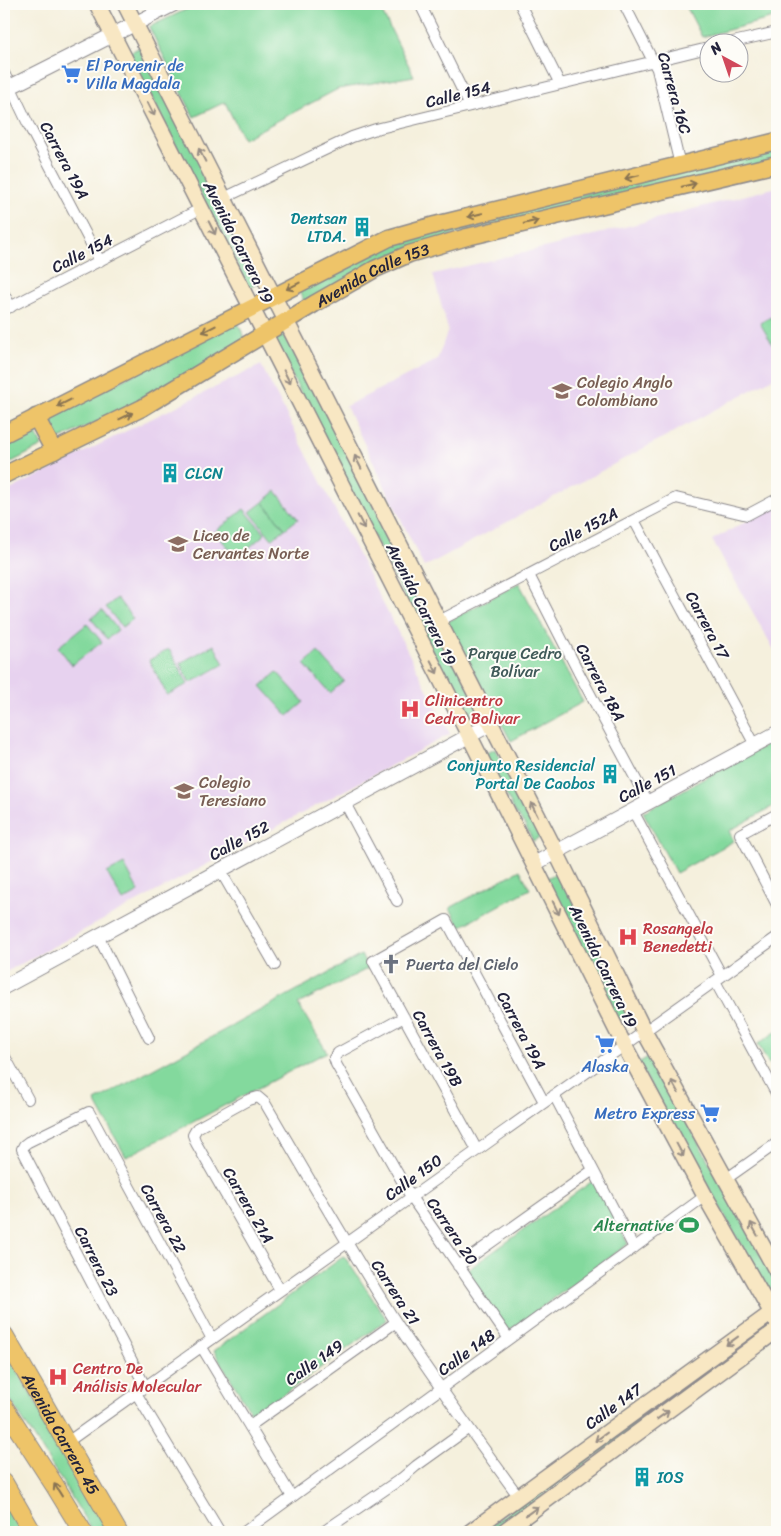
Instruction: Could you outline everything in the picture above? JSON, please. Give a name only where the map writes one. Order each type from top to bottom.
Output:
[{"type":"highway","name":"Avenida Carrera 45","points":[[4,1335],[118,1532]]},
{"type":"highway","name":"Avenida Carrera 45","points":[[4,1407],[56,1486],[83,1532]]},
{"type":"highway","points":[[4,1483],[32,1532]]},
{"type":"main road","name":"Avenida Carrera 19","points":[[97,4],[470,736],[624,1045],[705,1196],[775,1315]]},
{"type":"main road","name":"Avenida Carrera 19","points":[[125,4],[556,852],[644,1031],[777,1272]]},
{"type":"main road","name":"Avenida Calle 153","points":[[4,434],[374,245],[400,234],[777,141]]},
{"type":"main road","name":"Avenida Calle 153","points":[[4,475],[142,408],[286,321],[396,258],[467,237],[777,164]]},
{"type":"main road","points":[[36,417],[54,451]]},
{"type":"main road","name":"Calle 147","points":[[470,1532],[678,1380],[775,1315]]},
{"type":"main road","points":[[509,1530],[777,1330]]},
{"type":"main road","points":[[678,1380],[689,1395]]},
{"type":"street","points":[[7,88],[174,4]]},
{"type":"street","points":[[420,4],[470,106]]},
{"type":"street","points":[[520,4],[560,84]]},
{"type":"street","name":"Carrera 16C","points":[[624,4],[660,80],[680,165]]},
{"type":"street","points":[[748,39],[777,32]]},
{"type":"street","name":"Calle 154","points":[[224,198],[352,137],[376,129],[698,51]]},
{"type":"street","name":"Carrera 19A","points":[[4,73],[7,88],[100,261]]},
{"type":"street","name":"Calle 154","points":[[7,309],[202,208]]},
{"type":"street","points":[[4,294],[7,309]]},
{"type":"street","name":"Calle 152A","points":[[439,621],[676,498],[747,515],[777,499]]},
{"type":"street","name":"Carrera 17","points":[[634,520],[755,745]]},
{"type":"street","name":"Carrera 18A","points":[[529,574],[581,677],[648,802]]},
{"type":"street","name":"Calle 152","points":[[4,987],[491,724]]},
{"type":"street","name":"Calle 151","points":[[534,864],[777,733]]},
{"type":"street","points":[[345,803],[397,901]]},
{"type":"street","points":[[633,811],[777,1095]]},
{"type":"street","points":[[777,814],[740,834],[777,905]]},
{"type":"street","points":[[220,870],[275,965]]},
{"type":"street","name":"Carrera 19A","points":[[373,961],[446,920],[544,1102]]},
{"type":"street","points":[[98,936],[149,1038]]},
{"type":"street","name":"Calle 150","points":[[66,1442],[777,937]]},
{"type":"street","name":"Carrera 19B","points":[[373,961],[477,1150]]},
{"type":"street","name":"Carrera 20","points":[[404,1018],[338,1053],[334,1058],[411,1196],[509,1340]]},
{"type":"street","points":[[4,1055],[28,1099]]},
{"type":"street","points":[[554,1095],[634,1248]]},
{"type":"street","name":"Carrera 21A","points":[[258,1097],[248,1100],[198,1128],[193,1134],[196,1144],[280,1290]]},
{"type":"street","name":"Carrera 21","points":[[258,1097],[265,1103],[346,1243],[396,1322],[469,1428],[519,1496]]},
{"type":"street","name":"Carrera 23","points":[[89,1112],[28,1142],[22,1149],[145,1386]]},
{"type":"street","name":"Carrera 22","points":[[89,1112],[212,1338]]},
{"type":"street","points":[[726,1179],[777,1143]]},
{"type":"street","points":[[458,1266],[593,1170]]},
{"type":"street","name":"Calle 148","points":[[244,1532],[705,1196]]},
{"type":"street","name":"Calle 149","points":[[250,1426],[396,1322]]},
{"type":"street","points":[[201,1346],[292,1497]]},
{"type":"street","points":[[136,1393],[220,1532]]},
{"type":"street","points":[[323,1532],[402,1478],[469,1428]]},
{"type":"shaded area","name":"Colegio Anglo Colombiano","points":[[777,187],[777,376],[424,567],[346,406],[437,360],[448,330],[433,274],[556,245]]},
{"type":"shaded area","points":[[261,365],[450,734],[4,973],[4,493]]},
{"type":"shaded area","points":[[777,505],[777,655],[712,540]]},
{"type":"green space","points":[[198,4],[378,4],[414,76],[338,89],[243,139],[225,102],[194,117],[149,27]]},
{"type":"green space","points":[[685,4],[777,4],[777,17],[721,32],[699,32]]},
{"type":"green space","points":[[142,46],[261,282],[249,288],[129,53]]},
{"type":"green space","points":[[777,146],[777,160],[452,235],[304,301],[299,291],[408,237]]},
{"type":"green space","points":[[771,317],[777,327],[777,345],[774,347],[760,323]]},
{"type":"green space","points":[[237,321],[245,339],[153,396],[62,438],[56,439],[45,420]]},
{"type":"green space","points":[[283,335],[300,364],[479,708],[465,716],[274,340]]},
{"type":"green space","points":[[31,428],[34,429],[42,446],[4,466],[4,440]]},
{"type":"green space","points":[[276,491],[298,519],[285,529],[263,502]]},
{"type":"green space","points":[[263,502],[285,529],[272,539],[250,512]]},
{"type":"green space","points":[[244,509],[265,534],[237,558],[215,532]]},
{"type":"green space","name":"Parque Cedro Bolívar","points":[[519,583],[583,702],[511,741],[447,622]]},
{"type":"green space","points":[[117,598],[133,619],[122,627],[106,607]]},
{"type":"green space","points":[[102,610],[118,630],[107,639],[91,618]]},
{"type":"green space","points":[[87,624],[102,642],[72,665],[58,647]]},
{"type":"green space","points":[[214,645],[224,664],[190,683],[180,663]]},
{"type":"green space","points":[[169,649],[188,684],[167,695],[149,660]]},
{"type":"green space","points":[[318,652],[344,681],[330,693],[304,664]]},
{"type":"green space","points":[[277,672],[304,702],[288,716],[261,686]]},
{"type":"green space","points":[[777,739],[777,804],[729,831],[734,841],[676,873],[643,812]]},
{"type":"green space","points":[[495,749],[503,766],[511,773],[542,836],[533,841],[525,825],[516,814],[485,754]]},
{"type":"green space","points":[[124,864],[139,892],[123,901],[107,873]]},
{"type":"green space","points":[[520,870],[530,889],[460,927],[450,908]]},
{"type":"green space","points":[[559,872],[630,1014],[616,1021],[545,879]]},
{"type":"green space","points":[[361,955],[369,968],[298,1004],[327,1052],[126,1157],[95,1101]]},
{"type":"green space","points":[[777,1031],[777,1059],[769,1064],[758,1044]]},
{"type":"green space","points":[[650,1056],[777,1284],[768,1292],[638,1063]]},
{"type":"green space","points":[[594,1180],[628,1244],[508,1332],[466,1271]]},
{"type":"green space","points":[[344,1256],[387,1320],[253,1416],[214,1351]]},
{"type":"green space","points":[[4,1349],[112,1532],[93,1532],[4,1390]]},
{"type":"green space","points":[[675,1390],[679,1395],[493,1532],[481,1532]]},
{"type":"green space","points":[[4,1493],[26,1532],[4,1532]]},
{"type":"place","name":"El Porvenir de Villa Magdala","points":[[71,74]]},
{"type":"place","name":"Dentsan LTDA.","points":[[362,227]]},
{"type":"place","name":"Colegio Anglo Colombiano","points":[[562,391]]},
{"type":"place","name":"CLCN","points":[[170,473]]},
{"type":"place","name":"Liceo de Cervantes Norte","points":[[178,544]]},
{"type":"place","name":"Clinicentro Cedro Bolivar","points":[[410,709]]},
{"type":"place","name":"Conjunto Residencial Portal De Caobos","points":[[610,774]]},
{"type":"place","name":"Colegio Teresiano","points":[[184,791]]},
{"type":"place","name":"Rosangela Benedetti","points":[[628,937]]},
{"type":"place","name":"Puerta del Cielo","points":[[391,964]]},
{"type":"place","name":"Alaska","points":[[605,1044]]},
{"type":"place","name":"Metro Express","points":[[710,1113]]},
{"type":"place","name":"Alternative","points":[[689,1225]]},
{"type":"place","name":"Centro De Análisis Molecular","points":[[58,1377]]},
{"type":"place","name":"IOS","points":[[642,1477]]}]
